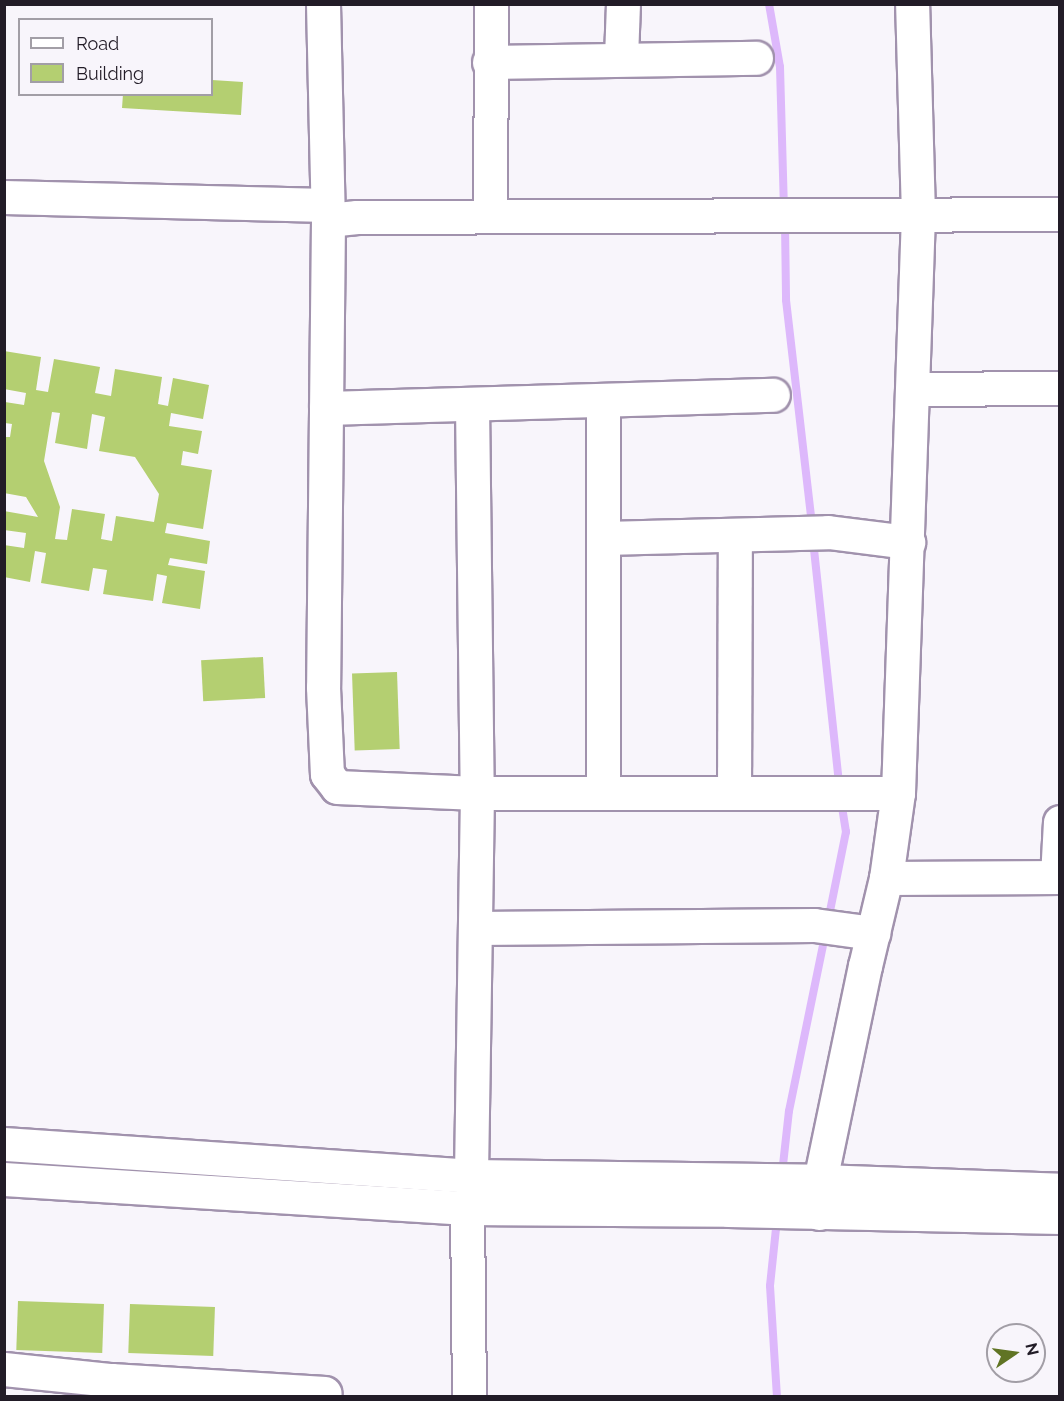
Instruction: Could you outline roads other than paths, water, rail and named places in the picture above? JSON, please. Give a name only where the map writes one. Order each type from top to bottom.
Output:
[{"type":"street","points":[[322,4],[328,213],[323,687],[327,774],[337,787],[477,793],[898,793]]},
{"type":"street","points":[[490,4],[490,216]]},
{"type":"street","points":[[621,58],[623,4]]},
{"type":"street","points":[[808,1197],[886,878],[898,793],[914,389],[918,215],[912,4]]},
{"type":"street","points":[[489,62],[621,58],[756,58]]},
{"type":"street","points":[[4,196],[328,213],[357,217],[1059,214]]},
{"type":"street","points":[[914,389],[1059,388]]},
{"type":"street","points":[[326,408],[773,395]]},
{"type":"street","points":[[603,400],[603,793]]},
{"type":"street","points":[[471,1176],[477,793],[472,404]]},
{"type":"street","points":[[603,538],[814,532],[908,542]]},
{"type":"street","points":[[734,793],[735,535]]},
{"type":"street","points":[[886,878],[1058,877],[1059,822]]},
{"type":"street","points":[[474,928],[824,926],[873,933]]},
{"type":"street","points":[[4,1144],[764,1196],[808,1197],[1059,1190]]},
{"type":"street","points":[[4,1179],[467,1208],[764,1196]]},
{"type":"street","points":[[808,1197],[1059,1217]]},
{"type":"street","points":[[467,1208],[469,1396]]},
{"type":"street","points":[[4,1369],[111,1388],[325,1394]]},
{"type":"waterway","points":[[769,4],[780,67],[784,209]]},
{"type":"waterway","points":[[785,224],[786,300],[812,525]]},
{"type":"waterway","points":[[813,540],[839,785]]},
{"type":"waterway","points":[[828,921],[846,832],[841,800]]},
{"type":"waterway","points":[[782,1174],[789,1111],[825,935]]},
{"type":"waterway","points":[[777,1219],[770,1286],[777,1396]]}]
